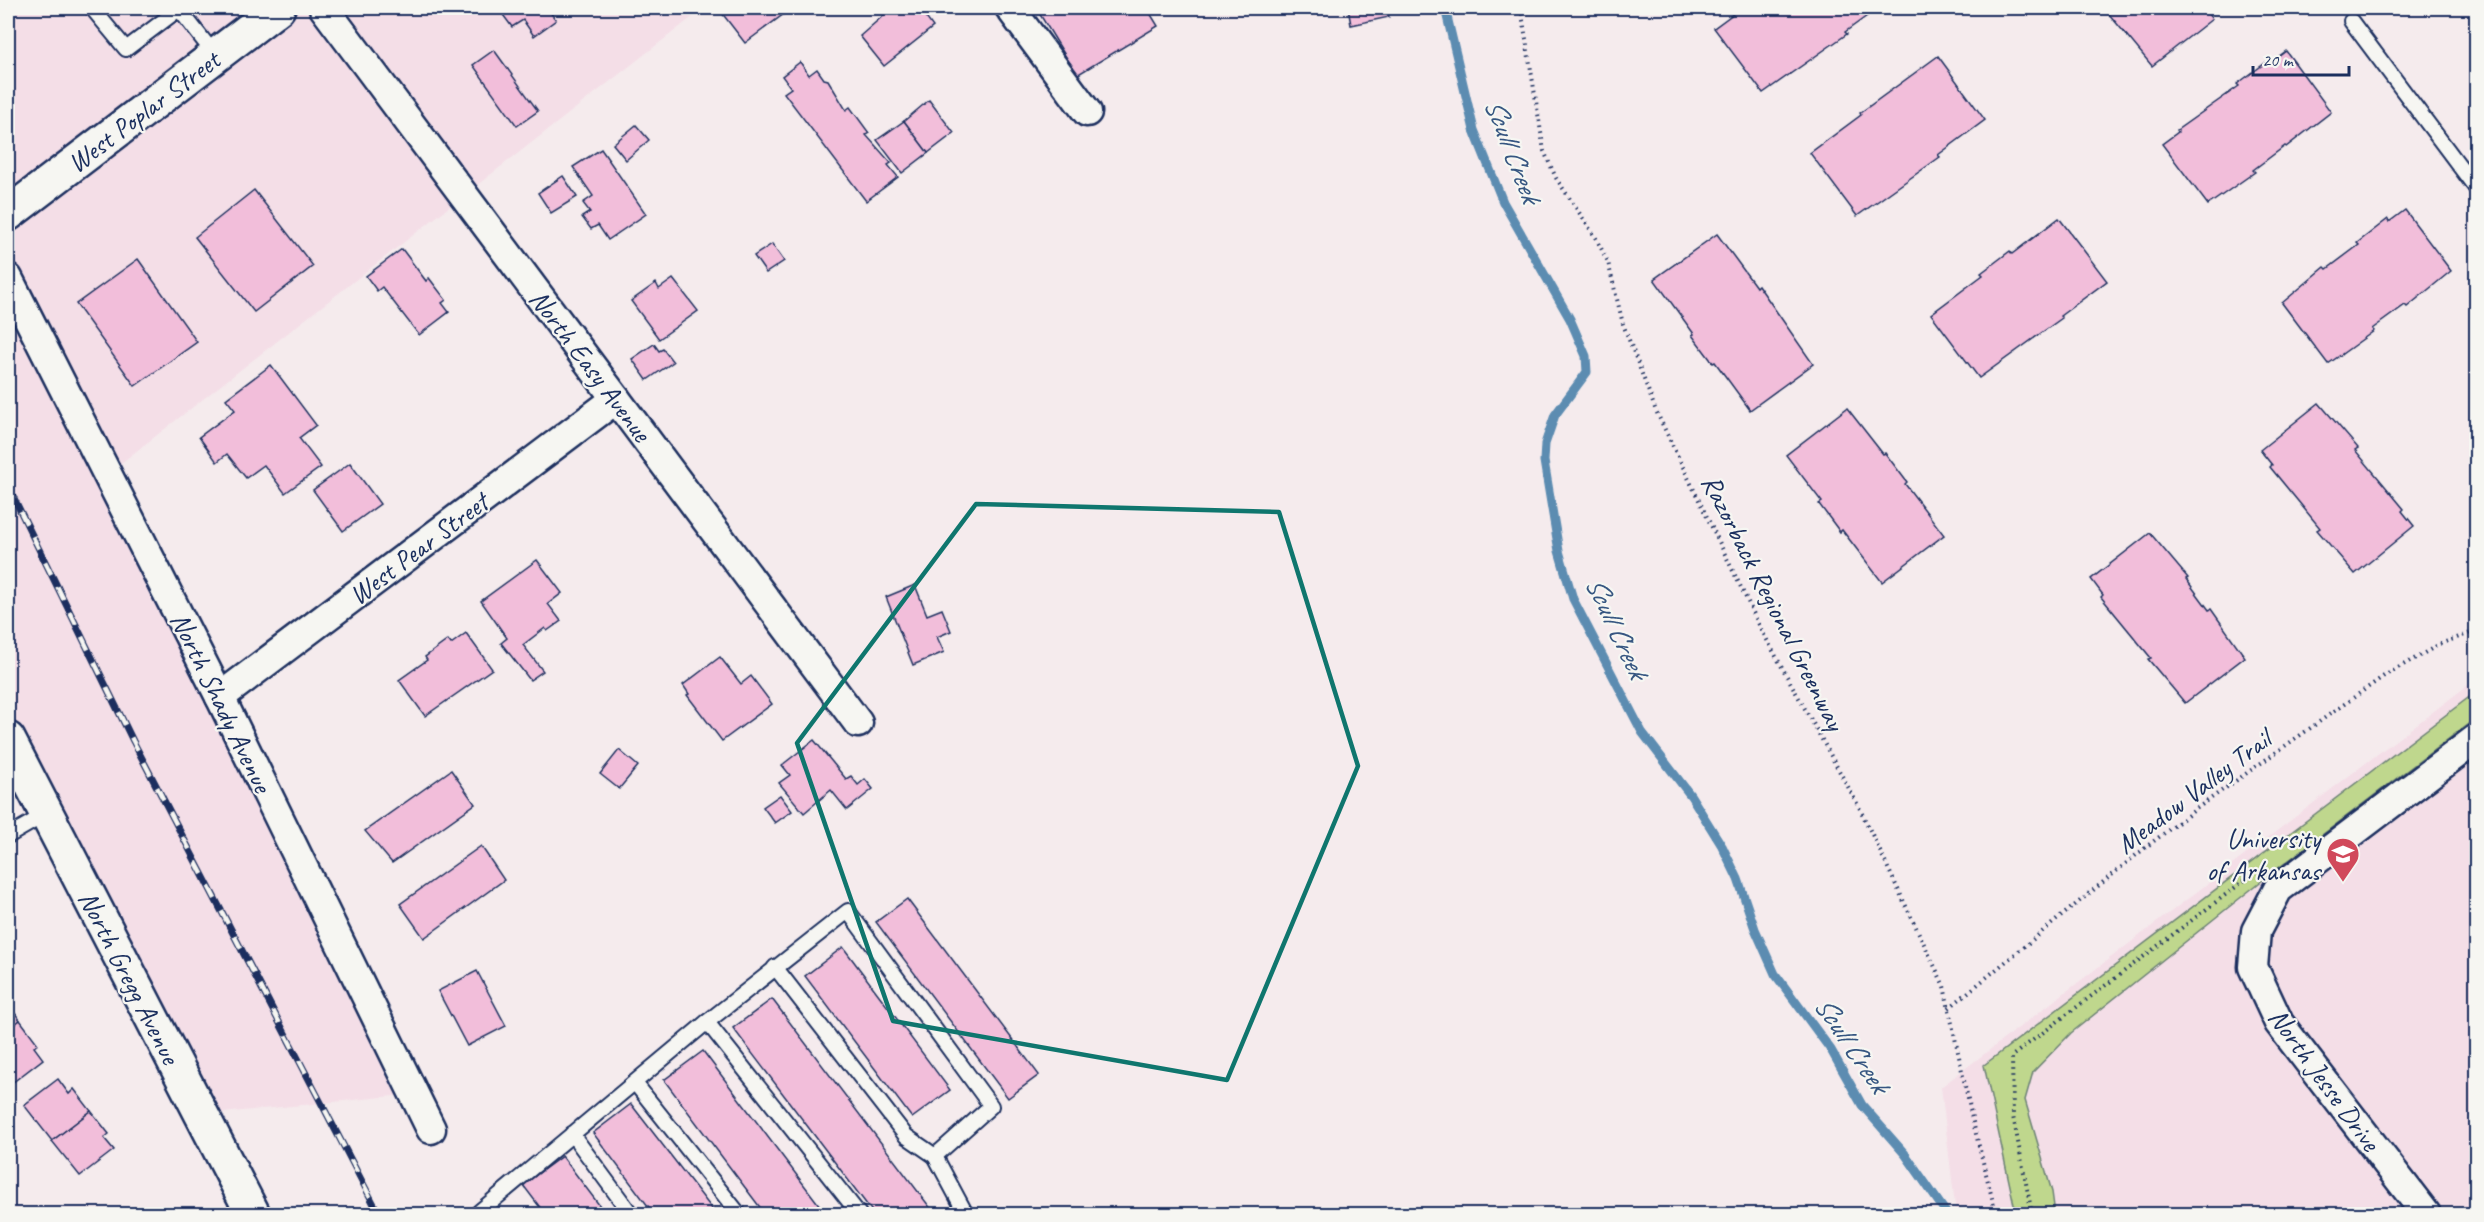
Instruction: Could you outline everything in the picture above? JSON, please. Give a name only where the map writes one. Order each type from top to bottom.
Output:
[{"type":"main road","name":"West Poplar Street","points":[[8,214],[278,8]]},
{"type":"main road","name":"North Gregg Avenue","points":[[8,739],[253,1215]]},
{"type":"street","name":"North Easy Avenue","points":[[324,8],[858,723]]},
{"type":"street","points":[[1010,8],[1087,112]]},
{"type":"street","name":"North Shady Avenue","points":[[8,278],[220,697],[431,1129]]},
{"type":"street","name":"West Pear Street","points":[[220,697],[616,399]]},
{"type":"street","name":"North Jesse Drive","points":[[2426,1215],[2279,1023],[2253,967],[2256,931],[2278,889],[2476,739]]},
{"type":"lane","points":[[92,8],[126,49],[180,8],[215,55]]},
{"type":"lane","points":[[2351,21],[2476,188]]},
{"type":"lane","points":[[8,836],[46,814]]},
{"type":"lane","points":[[480,1215],[479,1212],[707,1022],[848,911],[991,1106],[935,1156]]},
{"type":"lane","points":[[774,967],[906,1136],[935,1156],[966,1215]]},
{"type":"lane","points":[[707,1022],[859,1215]]},
{"type":"lane","points":[[635,1083],[739,1215]]},
{"type":"lane","points":[[572,1134],[631,1215]]},
{"type":"path","name":"Razorback Regional Greenway","points":[[1521,8],[1544,151],[1556,178],[1596,238],[1608,262],[1623,324],[1656,411],[1761,630],[1858,806],[1944,986],[1972,1118],[1996,1215]]},
{"type":"path","name":"Meadow Valley Trail","points":[[1950,1008],[2146,847],[2205,803],[2384,676],[2440,644],[2476,631]]},
{"type":"path","points":[[2032,1215],[2013,1116],[2012,1056],[2258,870]]},
{"type":"highlighted area","points":[[976,504],[1279,512],[1358,766],[1227,1080],[893,1021],[797,743]]},
{"type":"shaded area","points":[[8,8],[704,8],[107,474],[414,1094],[201,1115],[8,739]]},
{"type":"shaded area","name":"University of Arkansas","points":[[2476,679],[2476,1214],[1956,1214],[1941,1087]]},
{"type":"green space","points":[[2476,692],[2476,718],[2264,879],[2071,1033],[2033,1072],[2025,1100],[2052,1192],[2055,1214],[2016,1214],[1984,1065]]},
{"type":"building","points":[[498,8],[547,8],[556,20],[534,36],[523,20],[512,27]]},
{"type":"building","points":[[718,8],[792,8],[745,43]]},
{"type":"building","points":[[892,8],[925,8],[928,12],[924,15],[933,27],[884,66],[860,36]]},
{"type":"building","points":[[1036,8],[1147,8],[1158,26],[1077,75]]},
{"type":"building","points":[[1348,8],[1387,8],[1389,17],[1351,25]]},
{"type":"building","points":[[1741,8],[1743,11],[1748,8],[1878,8],[1845,32],[1847,34],[1763,93],[1714,28]]},
{"type":"building","points":[[2104,8],[2203,8],[2212,19],[2152,66]]},
{"type":"building","points":[[494,50],[538,111],[517,126],[473,65]]},
{"type":"building","points":[[2286,51],[2331,112],[2253,170],[2255,172],[2208,205],[2162,144],[2178,132],[2177,130],[2239,86],[2237,84]]},
{"type":"building","points":[[1938,56],[1985,120],[1938,155],[1940,157],[1857,216],[1810,153]]},
{"type":"building","points":[[800,62],[809,75],[817,69],[824,79],[828,80],[846,110],[850,107],[869,133],[866,135],[891,163],[888,165],[898,177],[866,201],[784,93],[791,88],[782,76]]},
{"type":"building","points":[[929,100],[954,133],[928,153],[904,121]]},
{"type":"building","points":[[904,121],[928,153],[902,173],[877,140]]},
{"type":"building","points":[[636,125],[649,140],[626,160],[613,144]]},
{"type":"building","points":[[601,149],[646,214],[608,240],[598,225],[591,229],[582,217],[590,212],[583,203],[593,196],[573,167]]},
{"type":"building","points":[[563,176],[577,197],[551,213],[538,193]]},
{"type":"building","points":[[254,190],[313,266],[254,312],[195,237]]},
{"type":"building","points":[[2405,210],[2451,271],[2407,307],[2405,305],[2328,364],[2282,303],[2325,267],[2327,269],[2359,245],[2357,243],[2388,219],[2389,222]]},
{"type":"building","points":[[2059,218],[2107,281],[2060,316],[2062,318],[1979,378],[1931,314],[1983,275],[1981,273],[2010,251],[2012,254]]},
{"type":"building","points":[[1717,234],[1756,287],[1758,285],[1813,364],[1750,410],[1692,335],[1694,334],[1654,279]]},
{"type":"building","points":[[772,244],[784,261],[766,273],[754,256]]},
{"type":"building","points":[[402,249],[426,281],[429,278],[446,300],[442,303],[449,312],[419,335],[382,287],[377,291],[366,276]]},
{"type":"building","points":[[138,259],[197,342],[135,386],[76,304]]},
{"type":"building","points":[[673,279],[698,311],[659,339],[631,301],[656,283],[659,289]]},
{"type":"building","points":[[654,344],[659,351],[663,349],[673,362],[647,380],[632,359]]},
{"type":"building","points":[[271,365],[316,425],[299,438],[321,467],[285,493],[264,465],[246,478],[227,454],[217,462],[199,437],[235,410],[226,399]]},
{"type":"building","points":[[2319,403],[2358,448],[2355,450],[2404,509],[2402,511],[2414,526],[2355,574],[2317,530],[2320,528],[2270,467],[2272,465],[2260,450]]},
{"type":"building","points":[[1847,408],[1883,454],[1885,453],[1907,482],[1905,484],[1944,535],[1882,582],[1842,530],[1840,532],[1819,504],[1822,502],[1786,455]]},
{"type":"building","points":[[350,463],[380,504],[343,531],[313,490]]},
{"type":"building","points":[[2150,533],[2188,578],[2186,579],[2209,610],[2211,609],[2245,657],[2185,703],[2101,597],[2103,595],[2091,579]]},
{"type":"building","points":[[537,560],[562,593],[548,604],[561,621],[547,631],[545,628],[523,645],[543,671],[530,680],[501,643],[507,638],[481,601]]},
{"type":"building","points":[[915,585],[927,615],[942,609],[951,631],[937,637],[944,652],[913,665],[886,597]]},
{"type":"building","points":[[466,633],[492,669],[425,716],[399,680],[427,660],[425,657],[448,640],[451,644]]},
{"type":"building","points":[[720,657],[741,684],[751,676],[772,704],[722,741],[687,695],[689,694],[683,685]]},
{"type":"building","points":[[814,740],[846,779],[851,776],[858,785],[865,779],[873,789],[847,810],[831,790],[804,813],[779,783],[790,775],[782,765]]},
{"type":"building","points":[[619,750],[638,766],[619,789],[600,774]]},
{"type":"building","points":[[451,770],[475,804],[392,863],[365,831]]},
{"type":"building","points":[[780,795],[792,811],[775,823],[763,807]]},
{"type":"building","points":[[481,846],[504,880],[424,938],[400,904]]},
{"type":"building","points":[[907,899],[1039,1075],[1008,1098],[876,922]]},
{"type":"building","points":[[843,947],[950,1090],[912,1118],[805,976]]},
{"type":"building","points":[[477,971],[506,1026],[467,1046],[438,991]]},
{"type":"building","points":[[772,999],[932,1210],[926,1214],[874,1214],[733,1028]]},
{"type":"building","points":[[8,1004],[20,1020],[8,1030]]},
{"type":"building","points":[[20,1020],[38,1044],[34,1047],[43,1059],[8,1086],[8,1030]]},
{"type":"building","points":[[703,1051],[826,1214],[765,1214],[664,1080]]},
{"type":"building","points":[[58,1079],[69,1094],[74,1089],[91,1111],[52,1141],[24,1105]]},
{"type":"building","points":[[631,1104],[716,1214],[654,1214],[593,1133]]},
{"type":"building","points":[[91,1111],[109,1134],[104,1138],[114,1150],[80,1176],[52,1141]]},
{"type":"building","points":[[562,1156],[606,1214],[545,1214],[523,1185]]},
{"type":"waterway","name":"Scull Creek","points":[[1445,8],[1474,130],[1503,202],[1570,319],[1586,356],[1587,372],[1555,415],[1545,444],[1544,461],[1559,551],[1573,599],[1642,732],[1691,796],[1722,846],[1738,879],[1755,929],[1775,974],[1831,1050],[1862,1105],[1905,1154],[1947,1214]]},
{"type":"railway","points":[[8,486],[133,741],[379,1214]]},
{"type":"place","name":"University of Arkansas","points":[[2343,883]]}]
